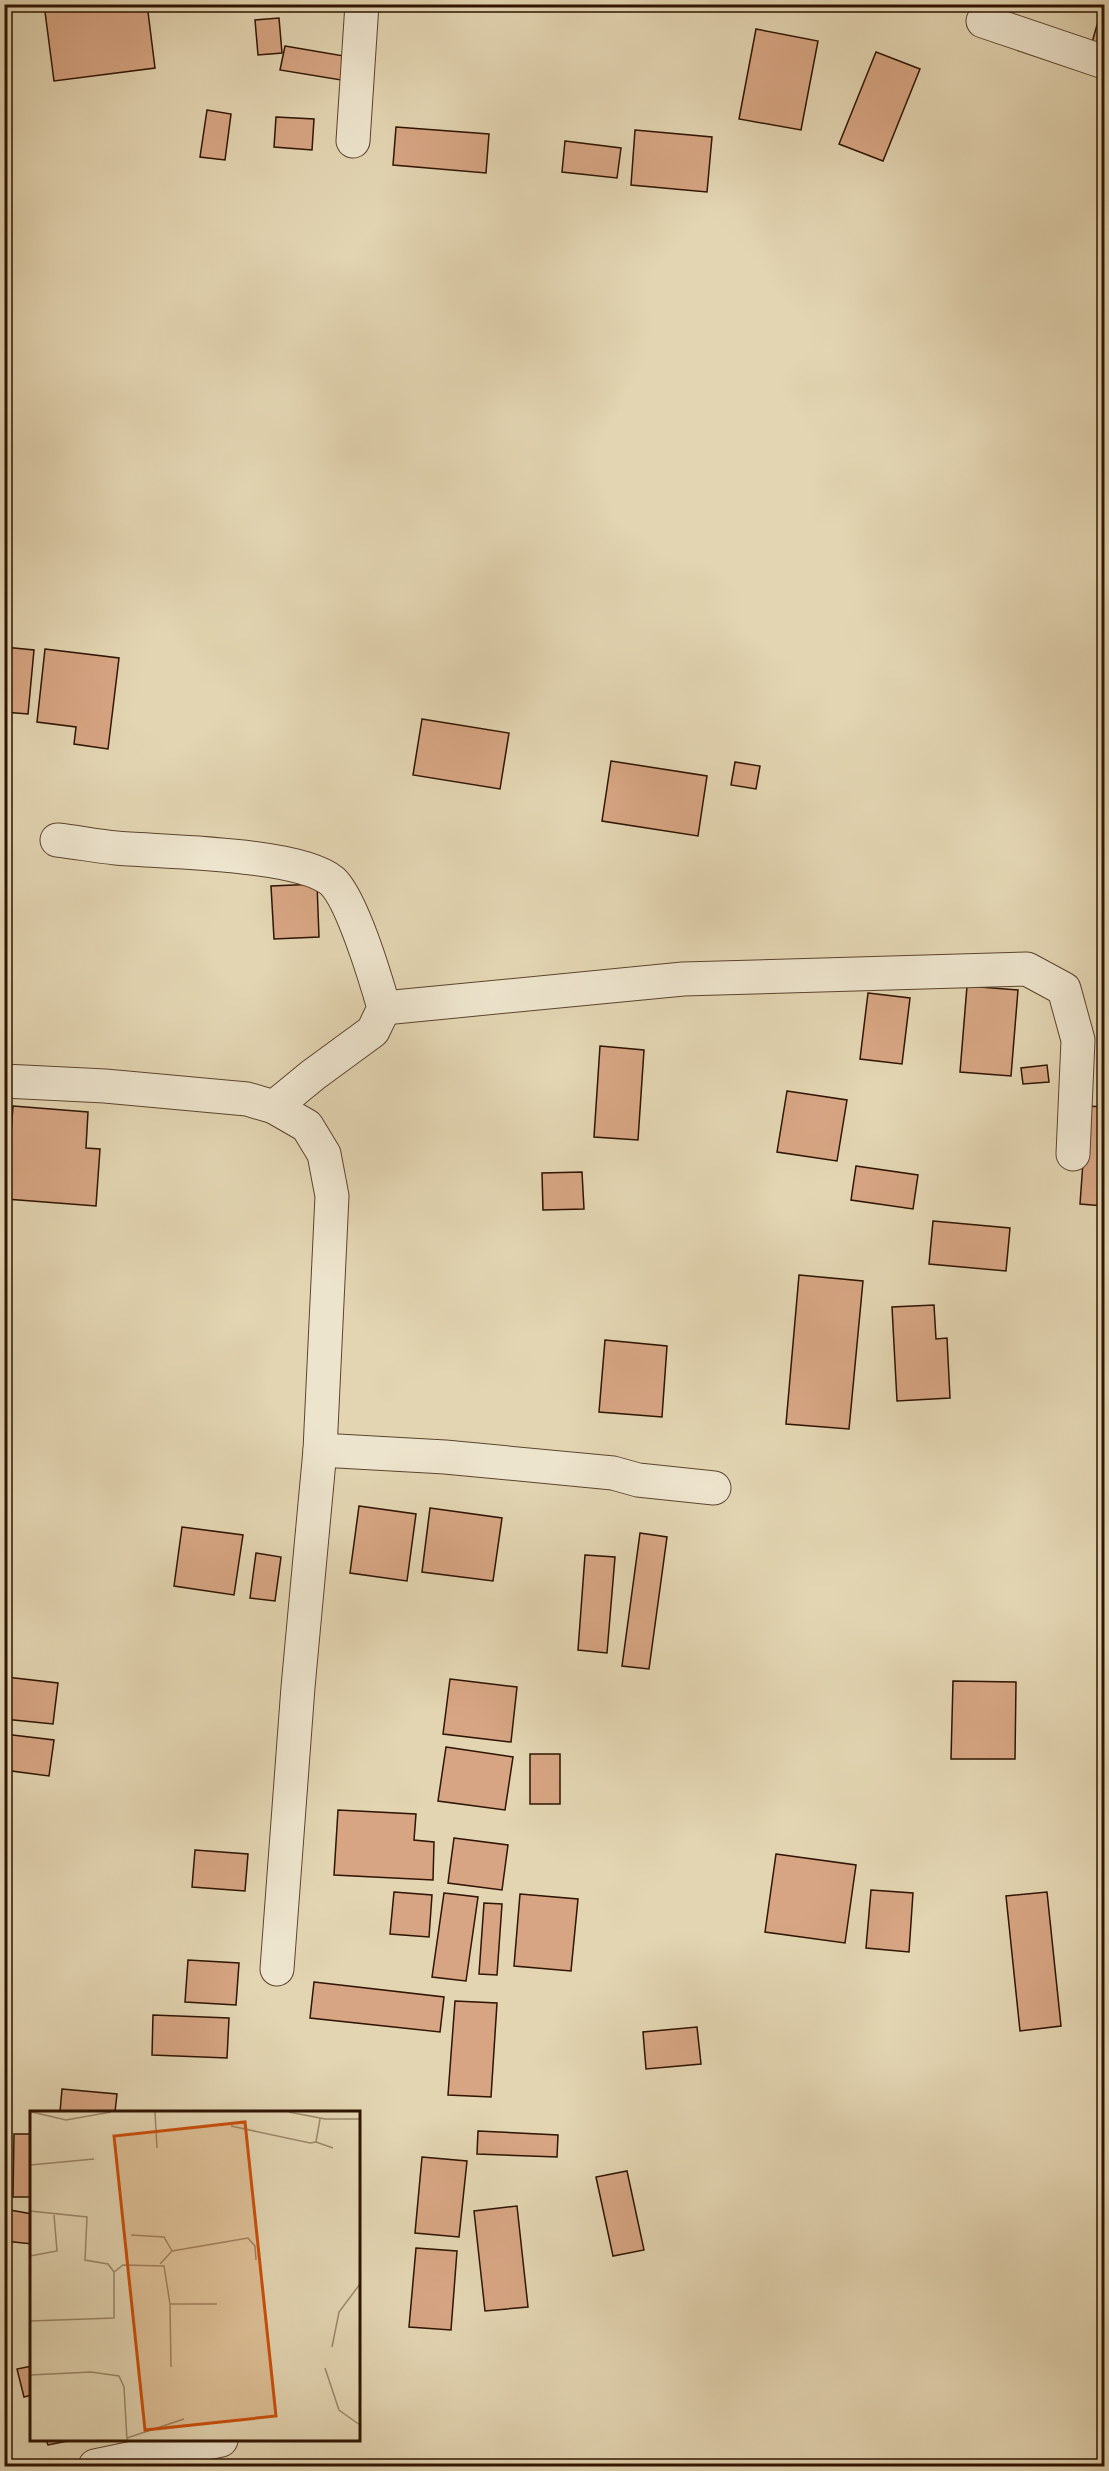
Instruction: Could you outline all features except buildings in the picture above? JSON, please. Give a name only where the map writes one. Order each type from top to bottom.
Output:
[{"type":"street","points":[[353,141],[362,4]]},
{"type":"street","points":[[983,21],[1104,62]]},
{"type":"street","points":[[57,840],[114,848],[253,858],[302,866],[332,882],[351,912],[384,1008],[373,1032],[313,1075],[274,1107]]},
{"type":"street","points":[[384,1008],[683,979],[1027,969],[1064,989],[1078,1040],[1073,1154]]},
{"type":"street","points":[[4,1081],[105,1086],[247,1099],[274,1107],[308,1126],[324,1154],[332,1196],[320,1450],[298,1687],[277,1969]]},
{"type":"street","points":[[320,1450],[445,1457],[613,1473],[638,1480],[714,1488]]},
{"type":"street","points":[[95,2466],[212,2441]]}]
